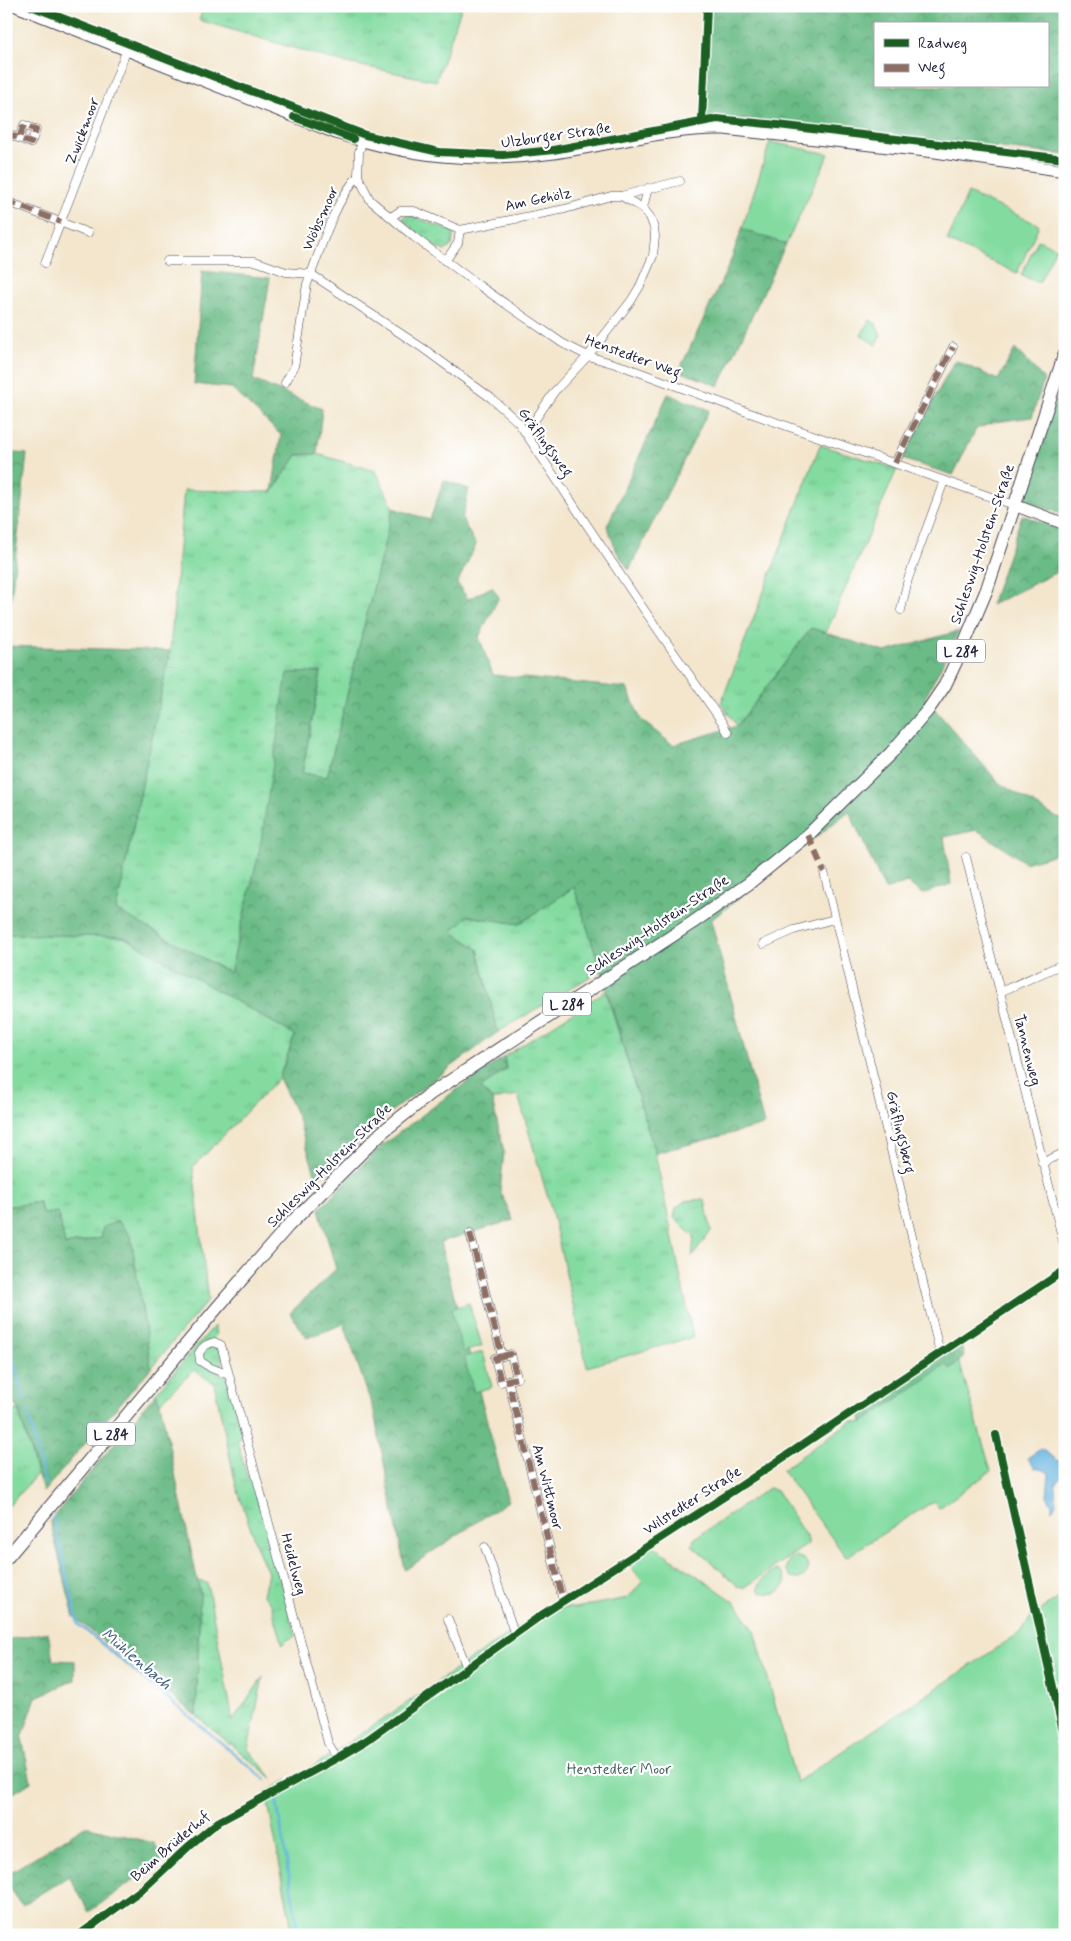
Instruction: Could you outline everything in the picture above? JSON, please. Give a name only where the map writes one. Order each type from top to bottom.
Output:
[{"type":"main road","name":"Ulzburger Straße","points":[[16,6],[320,127],[362,142],[424,155],[501,159],[554,153],[649,136],[702,130],[732,130],[925,151],[1065,171]]},
{"type":"main road","points":[[1038,168],[1065,180]]},
{"type":"main road","name":"Schleswig-Holstein-Straße","points":[[6,1559],[222,1301],[294,1220],[381,1133],[430,1094],[692,923],[748,884],[808,835],[891,753],[928,710],[945,685],[957,659],[987,589],[1065,353]]},
{"type":"main road","points":[[1014,504],[1065,524]]},
{"type":"street","points":[[702,130],[708,6]]},
{"type":"street","name":"Zwickmoor","points":[[45,263],[127,49]]},
{"type":"street","points":[[6,133],[19,138]]},
{"type":"street","name":"Henstedter Weg","points":[[362,142],[359,152],[358,176],[370,200],[517,313],[562,343],[588,356],[625,367],[944,481],[1014,504]]},
{"type":"street","name":"Wöbsmoor","points":[[311,274],[334,214],[346,190],[358,176]]},
{"type":"street","name":"Am Gehölz","points":[[460,230],[565,209],[610,196],[621,196],[680,181]]},
{"type":"street","points":[[643,208],[648,188]]},
{"type":"street","points":[[526,434],[554,392],[588,356],[631,301],[653,256],[654,228],[650,217],[643,208],[621,196]]},
{"type":"street","points":[[6,201],[88,233]]},
{"type":"street","points":[[391,217],[400,211],[414,211],[460,230],[458,243],[446,260]]},
{"type":"street","points":[[167,261],[255,261],[286,272],[311,274],[307,284],[294,367],[292,374],[285,383]]},
{"type":"street","name":"Gräflingsweg","points":[[311,274],[424,349],[491,398],[518,422],[728,732]]},
{"type":"street","points":[[895,463],[953,347]]},
{"type":"street","points":[[901,610],[908,580],[944,481]]},
{"type":"street","name":"Tannenweg","points":[[966,857],[1065,1249]]},
{"type":"street","name":"Gräflingsberg","points":[[824,872],[940,1353]]},
{"type":"street","points":[[764,944],[794,930],[834,919]]},
{"type":"street","points":[[1000,992],[1065,963]]},
{"type":"street","points":[[1042,1163],[1065,1152]]},
{"type":"street","name":"Am Wittmoor","points":[[470,1233],[502,1356]]},
{"type":"street","name":"Wilstedter Straße","points":[[338,1758],[367,1740],[563,1601],[1065,1270]]},
{"type":"street","name":"Heidelweg","points":[[229,1375],[211,1368],[200,1361],[199,1353],[202,1348],[214,1342],[221,1345],[328,1744],[338,1758]]},
{"type":"street","name":"Am Wittmoor","points":[[511,1354],[517,1378],[508,1380],[501,1382],[495,1358],[511,1354]]},
{"type":"street","name":"Am Wittmoor","points":[[508,1380],[563,1601]]},
{"type":"street","points":[[485,1547],[515,1635]]},
{"type":"street","points":[[448,1619],[467,1668]]},
{"type":"street","name":"Beim Brüderhof","points":[[79,1935],[145,1887],[218,1822],[338,1758]]},
{"type":"green space","points":[[204,6],[462,6],[436,81],[337,61],[199,20]]},
{"type":"green space","points":[[710,6],[1065,6],[1065,155],[750,120],[703,120]]},
{"type":"green space","points":[[721,121],[824,131],[1065,162],[1065,166],[721,123]]},
{"type":"green space","points":[[770,142],[829,154],[786,244],[742,229]]},
{"type":"green space","points":[[968,193],[1039,225],[1017,273],[947,241]]},
{"type":"green space","points":[[409,215],[451,231],[454,235],[452,245],[445,251],[435,247],[403,220],[404,216]]},
{"type":"green space","points":[[742,229],[786,244],[719,386],[679,371],[729,265]]},
{"type":"green space","points":[[1038,240],[1056,248],[1039,283],[1021,275]]},
{"type":"green space","points":[[202,271],[270,278],[253,380],[322,409],[317,454],[297,455],[272,492],[281,435],[231,388],[194,384]]},
{"type":"green space","points":[[870,320],[876,324],[881,335],[876,345],[861,335]]},
{"type":"green space","points":[[1015,349],[1044,379],[1032,417],[995,422],[976,429],[953,475],[902,459],[955,360],[998,380]]},
{"type":"green space","points":[[1065,371],[1065,515],[1023,500]]},
{"type":"green space","points":[[668,394],[709,410],[629,570],[617,552],[607,526]]},
{"type":"green space","points":[[820,445],[897,469],[826,633],[811,628],[737,726],[721,703]]},
{"type":"green space","points":[[6,452],[27,454],[6,643]]},
{"type":"green space","points":[[317,454],[376,471],[393,508],[327,777],[302,773],[321,672],[260,848],[230,973],[116,910],[170,651],[184,490],[272,492],[297,455]]},
{"type":"green space","points":[[444,480],[469,489],[462,519],[476,545],[457,583],[468,599],[492,587],[499,597],[479,637],[493,675],[627,688],[641,720],[673,745],[737,726],[811,628],[885,652],[959,631],[925,698],[999,783],[1057,818],[1065,819],[1065,851],[1026,863],[977,830],[944,837],[951,884],[922,894],[907,882],[885,890],[849,811],[711,920],[764,1125],[655,1153],[601,970],[574,887],[519,924],[468,916],[452,932],[478,949],[498,1032],[389,1113],[317,1180],[297,1116],[279,1078],[295,1035],[124,937],[6,934],[6,646],[170,651],[116,910],[230,973],[260,848],[287,673],[321,672],[302,773],[327,777],[393,508],[430,520]]},
{"type":"green space","points":[[1022,515],[1065,531],[1065,568],[991,605]]},
{"type":"green space","points":[[574,887],[601,970],[498,1032],[478,949],[452,932],[468,916],[519,924]]},
{"type":"green space","points":[[6,934],[124,937],[295,1035],[279,1078],[193,1167],[208,1300],[151,1368],[131,1237],[101,1238],[65,1245],[43,1214],[39,1202],[6,1207]]},
{"type":"green space","points":[[606,991],[655,1153],[693,1337],[587,1367],[552,1212],[518,1095],[492,1100],[481,1088],[506,1069],[504,1057]]},
{"type":"green space","points":[[504,1057],[506,1068],[481,1088],[492,1100],[504,1152],[500,1190],[513,1220],[440,1242],[508,1501],[405,1570],[374,1412],[344,1324],[307,1338],[290,1313],[336,1269],[319,1209],[380,1147]]},
{"type":"green space","points":[[705,1200],[711,1231],[692,1257],[694,1237],[674,1218],[676,1208],[685,1201]]},
{"type":"green space","points":[[39,1202],[43,1214],[58,1212],[65,1245],[101,1238],[103,1227],[118,1221],[131,1237],[151,1368],[43,1492],[17,1405],[6,1407],[6,1207]]},
{"type":"green space","points":[[469,1303],[482,1346],[463,1352],[451,1309]]},
{"type":"green space","points":[[214,1326],[216,1334],[213,1340],[206,1342],[199,1361],[227,1377],[243,1438],[237,1440],[247,1476],[253,1476],[296,1636],[289,1639],[283,1645],[271,1604],[263,1595],[268,1573],[257,1548],[236,1485],[214,1383],[194,1370],[160,1403],[156,1393]]},
{"type":"green space","points":[[961,1345],[964,1357],[949,1369],[946,1365],[862,1423],[860,1411],[917,1371]]},
{"type":"green space","points":[[210,1346],[214,1346],[221,1353],[222,1367],[218,1369],[205,1364],[201,1355]]},
{"type":"green space","points":[[483,1352],[492,1387],[474,1392],[464,1357]]},
{"type":"green space","points":[[959,1361],[991,1471],[939,1508],[934,1501],[846,1557],[782,1470],[851,1421],[862,1423],[946,1365],[950,1369]]},
{"type":"green space","points":[[156,1393],[160,1403],[200,1593],[196,1716],[74,1617],[50,1521]]},
{"type":"green space","points":[[18,1410],[37,1474],[6,1509],[6,1413]]},
{"type":"green space","points":[[769,1488],[777,1491],[808,1540],[808,1544],[744,1588],[739,1587],[692,1545],[694,1539]]},
{"type":"green space","name":"Henstedter Moor","points":[[652,1545],[735,1602],[755,1631],[796,1782],[1021,1632],[1031,1617],[1065,1594],[1065,1935],[293,1935],[266,1792],[314,1766],[548,1607],[575,1608],[628,1598],[643,1581],[628,1564]]},
{"type":"green space","points":[[797,1557],[805,1560],[808,1568],[805,1576],[797,1579],[789,1576],[786,1568],[789,1560]]},
{"type":"green space","points":[[778,1570],[783,1575],[786,1583],[784,1587],[775,1593],[760,1592],[758,1588],[763,1579],[771,1572]]},
{"type":"green space","points":[[198,1581],[207,1583],[233,1721],[263,1677],[248,1749],[273,1779],[196,1716],[200,1593]]},
{"type":"green space","points":[[48,1632],[53,1660],[75,1661],[75,1680],[36,1697],[22,1738],[31,1782],[6,1798],[6,1640]]},
{"type":"green space","points":[[85,1826],[154,1843],[163,1859],[89,1912],[69,1876],[22,1905],[6,1882],[6,1875]]},
{"type":"water","points":[[1041,1449],[1065,1465],[1064,1475],[1055,1484],[1056,1504],[1052,1510],[1052,1505],[1047,1496],[1049,1474],[1047,1471],[1035,1468],[1027,1458]]},
{"type":"waterway","name":"Mühlenbach","points":[[6,1330],[24,1401]]},
{"type":"waterway","name":"Mühlenbach","points":[[27,1410],[45,1483]]},
{"type":"waterway","name":"Mühlenbach","points":[[53,1517],[78,1624],[266,1780]]},
{"type":"waterway","name":"Mühlenbach","points":[[276,1797],[299,1935]]},
{"type":"marked path","points":[[6,133],[31,143],[36,130],[24,125],[19,138]]},
{"type":"marked path","points":[[6,201],[61,222]]},
{"type":"marked path","points":[[895,463],[953,347]]},
{"type":"marked path","points":[[808,835],[824,872]]},
{"type":"marked path","points":[[470,1233],[502,1356],[511,1354],[517,1378],[508,1380],[563,1601]]},
{"type":"marked path","points":[[502,1356],[495,1358],[501,1382],[508,1380]]},
{"type":"cycle path","points":[[31,6],[365,135],[439,152],[503,155],[553,150],[717,119],[1065,159]]},
{"type":"cycle path","points":[[702,121],[707,6]]},
{"type":"cycle path","points":[[294,117],[353,139]]},
{"type":"cycle path","points":[[79,1935],[145,1887],[218,1822],[367,1740],[543,1614],[736,1489],[1065,1270]]},
{"type":"cycle path","points":[[996,1435],[1065,1740]]}]
